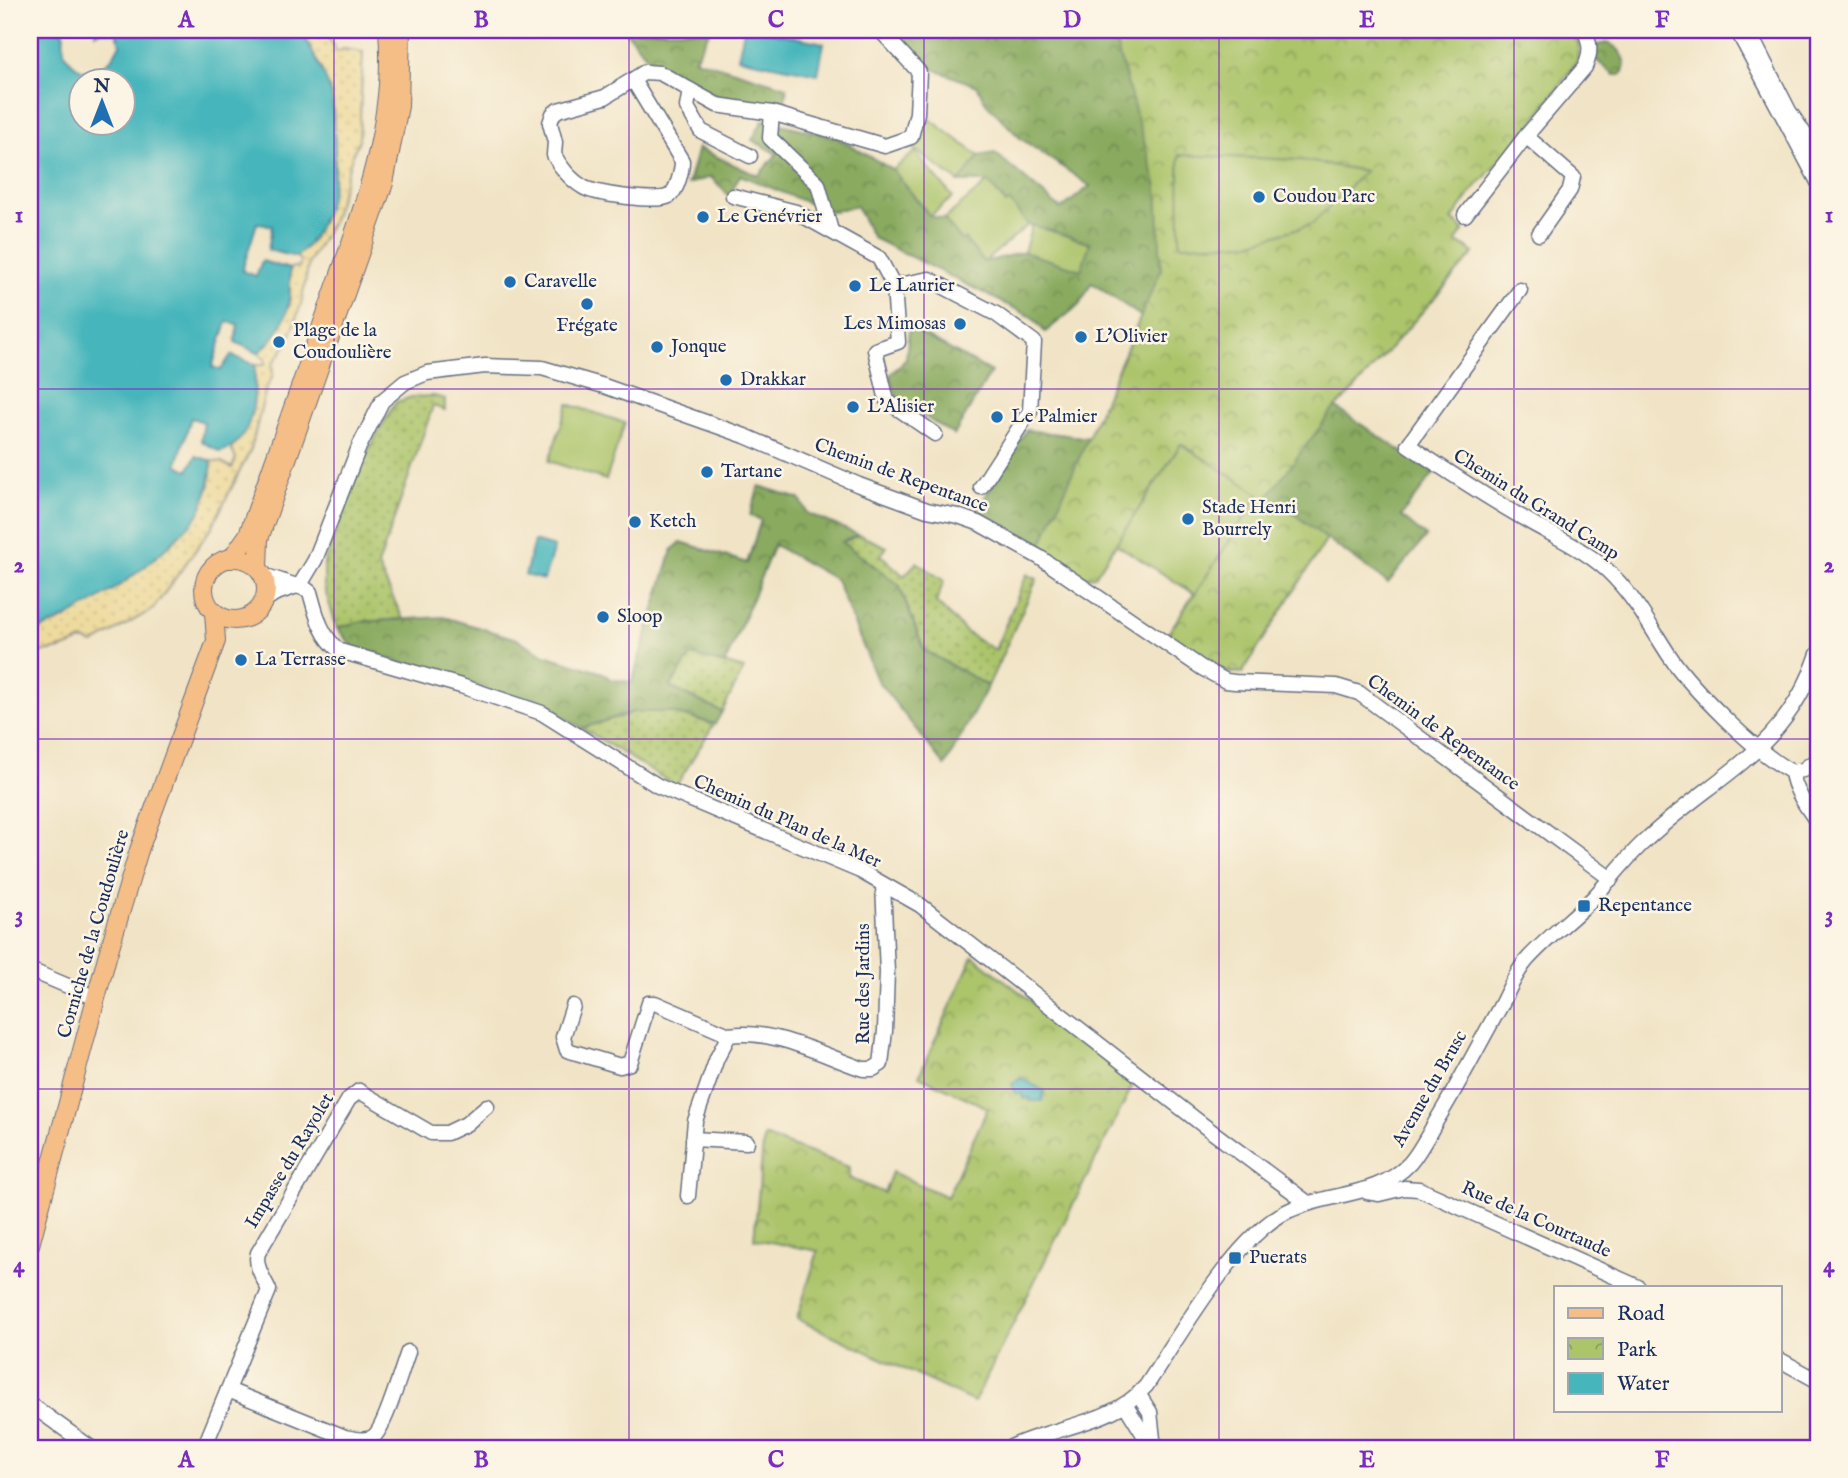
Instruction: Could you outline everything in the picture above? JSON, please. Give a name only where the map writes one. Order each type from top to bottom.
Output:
[{"type":"main road","points":[[231,559],[248,535],[370,183],[386,104],[389,74],[388,30]]},
{"type":"main road","points":[[216,641],[228,627],[253,614],[264,601],[265,583],[260,571],[259,539],[384,183],[399,106],[401,30]]},
{"type":"main road","points":[[237,620],[214,612],[206,600],[205,584],[214,567],[231,559],[245,560],[260,571]]},
{"type":"main road","points":[[214,612],[216,641]]},
{"type":"main road","name":"Corniche de la Coudoulière","points":[[30,1245],[96,998],[150,818],[216,641]]},
{"type":"street","points":[[634,79],[682,162],[673,191],[664,198],[648,199],[587,190],[564,170],[554,155],[555,142],[550,123],[552,114],[605,97],[645,72],[655,72],[717,105],[772,113],[885,146],[912,137],[917,113],[919,72],[880,30]]},
{"type":"street","points":[[1465,215],[1526,136],[1585,67],[1590,41],[1584,30]]},
{"type":"street","points":[[1737,30],[1818,182]]},
{"type":"street","points":[[1748,30],[1789,111],[1818,154]]},
{"type":"street","points":[[690,90],[687,107],[701,131],[750,156]]},
{"type":"street","points":[[772,113],[769,138],[818,184],[831,231]]},
{"type":"street","points":[[1526,136],[1573,177],[1572,186],[1539,234]]},
{"type":"street","points":[[733,196],[796,212],[879,258],[894,286],[898,342],[875,350],[887,401],[935,434]]},
{"type":"street","points":[[894,286],[929,279],[996,314],[1034,342],[1030,411],[981,487]]},
{"type":"street","name":"Chemin du Grand Camp","points":[[1520,290],[1408,445],[1467,485],[1591,558],[1614,576],[1671,658],[1700,693],[1760,749]]},
{"type":"street","name":"Chemin de Repentance","points":[[300,585],[315,559],[359,447],[382,401],[405,382],[428,373],[485,366],[542,368],[604,386],[745,436],[859,485],[928,510],[978,523],[1039,557],[1202,668],[1226,681],[1336,686],[1359,693],[1611,879]]},
{"type":"street","points":[[260,571],[300,585]]},
{"type":"street","points":[[264,601],[274,594],[300,585]]},
{"type":"street","name":"Chemin du Plan de la Mer","points":[[300,585],[310,593],[323,632],[340,651],[461,685],[542,713],[658,786],[860,871],[920,905],[1308,1203]]},
{"type":"street","name":"Avenue du Brusc","points":[[1009,1448],[1101,1416],[1125,1406],[1139,1395],[1214,1286],[1245,1245],[1271,1220],[1308,1203],[1363,1191],[1404,1169],[1417,1153],[1464,1075],[1522,964],[1594,897],[1644,841],[1760,749],[1779,729],[1792,709],[1818,654]]},
{"type":"street","points":[[1760,749],[1792,772],[1803,770],[1818,759]]},
{"type":"street","points":[[1792,772],[1807,808],[1818,823]]},
{"type":"street","name":"Rue des Jardins","points":[[729,1035],[746,1032],[781,1039],[863,1069],[873,1069],[881,1063],[887,972],[883,885]]},
{"type":"street","points":[[30,970],[96,998]]},
{"type":"street","points":[[573,1006],[564,1037],[568,1051],[620,1066],[629,1063],[649,1003],[656,1003],[729,1035],[717,1058],[695,1121],[688,1196]]},
{"type":"street","name":"Impasse du Rayolet","points":[[204,1448],[269,1290],[256,1258],[258,1252],[349,1099],[359,1091],[431,1133],[447,1133],[466,1124],[487,1106]]},
{"type":"street","points":[[693,1139],[747,1142]]},
{"type":"street","points":[[1404,1169],[1400,1183],[1411,1189]]},
{"type":"street","points":[[1363,1191],[1379,1194],[1411,1189]]},
{"type":"street","name":"Rue de la Courtaude","points":[[1411,1189],[1636,1286]]},
{"type":"street","points":[[228,1390],[345,1437],[359,1440],[374,1436],[382,1425],[408,1352]]},
{"type":"street","points":[[1782,1361],[1818,1381]]},
{"type":"street","points":[[1139,1395],[1152,1417],[1154,1448]]},
{"type":"street","points":[[30,1404],[91,1448]]},
{"type":"street","points":[[1125,1406],[1146,1442]]},
{"type":"street","points":[[1146,1442],[1147,1421],[1152,1417]]},
{"type":"green space","points":[[625,30],[710,30],[695,59],[787,87],[784,108],[718,97],[652,63]]},
{"type":"green space","points":[[887,30],[1572,30],[1579,46],[1577,61],[1452,220],[1464,230],[1456,241],[1474,253],[1348,396],[1335,407],[1434,473],[1401,516],[1426,537],[1388,583],[1327,539],[1242,673],[1229,673],[1166,637],[1259,495],[1181,444],[1095,576],[1086,577],[976,512],[1026,430],[1090,438],[1142,317],[1092,283],[1079,305],[1045,332],[1032,317],[873,238],[856,206],[830,212],[740,175],[729,196],[711,177],[688,184],[698,148],[758,176],[777,154],[752,140],[763,120],[836,137],[893,170],[930,216],[944,219],[984,262],[1024,252],[1081,270],[1089,243],[1028,225],[988,182],[959,182],[979,156],[995,153],[1061,209],[1090,186],[1020,138],[986,103],[977,86],[925,66],[918,56]]},
{"type":"green space","points":[[1112,30],[1572,30],[1579,46],[1577,61],[1528,129],[1473,190],[1452,220],[1464,230],[1456,241],[1474,253],[1348,396],[1335,407],[1269,495],[1327,539],[1242,673],[1212,666],[1166,637],[1259,495],[1181,444],[1095,576],[1086,577],[1040,548],[1161,270],[1157,187]]},
{"type":"green space","points":[[1607,43],[1617,48],[1623,56],[1625,65],[1621,75],[1614,75],[1595,59],[1596,45]]},
{"type":"green space","points":[[930,119],[979,156],[959,182],[910,146]]},
{"type":"green space","points":[[915,152],[953,197],[930,216],[893,170]]},
{"type":"green space","name":"Coudou Parc","points":[[1179,155],[1301,160],[1365,171],[1312,224],[1250,243],[1180,245]]},
{"type":"green space","points":[[988,182],[1006,204],[1010,202],[1028,225],[984,262],[944,219]]},
{"type":"green space","points":[[1032,225],[1090,243],[1081,270],[1024,252]]},
{"type":"green space","points":[[909,327],[991,372],[954,435],[897,399],[890,375],[906,359]]},
{"type":"green space","points":[[434,396],[445,399],[445,410],[433,406],[378,566],[403,619],[358,622],[337,628],[324,587],[324,563],[360,468],[396,402],[412,397]]},
{"type":"green space","points":[[568,404],[625,423],[606,480],[549,461]]},
{"type":"green space","name":"Stade Henri Bourrely","points":[[1181,444],[1259,494],[1195,594],[1116,544]]},
{"type":"green space","points":[[759,486],[800,499],[807,513],[859,535],[842,542],[899,585],[924,650],[988,686],[945,766],[877,680],[836,580],[774,545],[725,664],[691,655],[670,687],[722,712],[715,724],[669,712],[634,712],[582,728],[550,710],[354,648],[337,628],[358,622],[444,617],[517,639],[545,655],[603,673],[610,679],[632,682],[672,550],[681,542],[747,563],[761,520],[750,515]]},
{"type":"green space","points":[[859,535],[887,547],[881,555],[904,576],[917,562],[944,581],[936,602],[967,633],[995,650],[1027,574],[1037,579],[988,686],[924,650],[899,585],[842,542]]},
{"type":"green space","points":[[691,654],[744,669],[722,712],[670,688]]},
{"type":"green space","points":[[634,712],[669,712],[714,724],[676,786],[582,728]]},
{"type":"green space","points":[[973,956],[1135,1081],[974,1402],[797,1319],[818,1251],[754,1239],[764,1136],[849,1167],[849,1178],[884,1193],[892,1172],[947,1197],[988,1108],[919,1076]]},
{"type":"sand","name":"Plage de la Coudoulière","points":[[301,30],[324,30],[337,52],[344,49],[363,52],[359,140],[333,220],[309,262],[301,304],[288,343],[273,363],[272,378],[266,388],[251,449],[212,527],[153,609],[93,644],[84,640],[61,649],[30,654],[30,634],[65,619],[168,547],[196,518],[210,485],[212,461],[232,468],[236,458],[231,449],[245,428],[252,410],[255,365],[265,365],[265,359],[258,353],[271,341],[290,304],[290,269],[299,267],[301,261],[296,257],[311,242],[326,211],[335,169],[331,93]]},
{"type":"water","points":[[30,30],[64,30],[65,54],[76,66],[66,66],[66,136],[136,136],[136,66],[102,66],[113,56],[120,44],[117,33],[95,33],[95,30],[301,30],[326,79],[332,98],[335,144],[333,179],[325,213],[318,229],[296,257],[268,250],[272,226],[257,223],[242,271],[256,276],[262,261],[290,269],[286,316],[276,334],[258,353],[235,342],[238,324],[227,322],[212,367],[221,370],[231,355],[255,365],[255,390],[247,428],[232,446],[220,452],[201,441],[204,422],[191,418],[177,464],[188,471],[196,456],[212,461],[205,498],[196,518],[145,567],[70,615],[30,634]]},
{"type":"water","points":[[744,30],[761,30],[824,43],[818,74],[738,58]]},
{"type":"water","points":[[534,541],[554,547],[544,580],[525,575]]},
{"type":"water","points":[[1021,1078],[1044,1091],[1042,1101],[1030,1101],[1030,1098],[1023,1099],[1022,1094],[1016,1094],[1012,1084]]},
{"type":"place","name":"Coudou Parc","points":[[1259,197]]},
{"type":"place","name":"Le Genévrier","points":[[703,217]]},
{"type":"place","name":"Caravelle","points":[[510,282]]},
{"type":"place","name":"Le Laurier","points":[[855,286]]},
{"type":"place","name":"Frégate","points":[[587,304]]},
{"type":"place","name":"Les Mimosas","points":[[960,324]]},
{"type":"place","name":"L'Olivier","points":[[1081,337]]},
{"type":"place","name":"Plage de la Coudoulière","points":[[279,342]]},
{"type":"place","name":"Jonque","points":[[657,347]]},
{"type":"place","name":"Drakkar","points":[[726,380]]},
{"type":"place","name":"L'Alisier","points":[[853,407]]},
{"type":"place","name":"Le Palmier","points":[[997,417]]},
{"type":"place","name":"Tartane","points":[[707,472]]},
{"type":"place","name":"Stade Henri Bourrely","points":[[1188,519]]},
{"type":"place","name":"Ketch","points":[[635,522]]},
{"type":"place","name":"Sloop","points":[[603,617]]},
{"type":"place","name":"La Terrasse","points":[[241,660]]},
{"type":"place","name":"Repentance","points":[[1584,906]]},
{"type":"place","name":"Puerats","points":[[1235,1258]]}]
